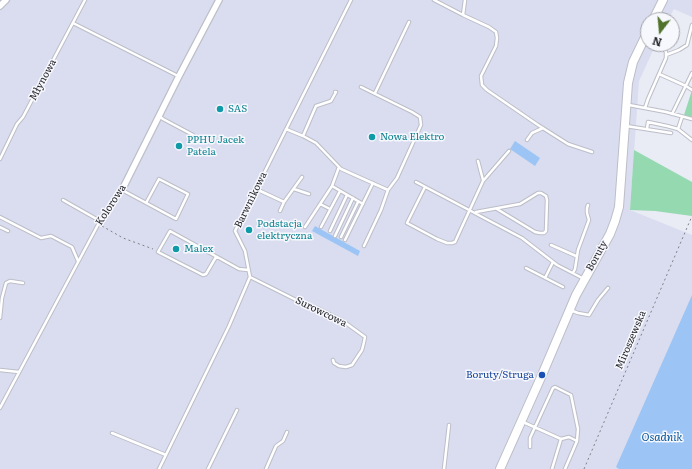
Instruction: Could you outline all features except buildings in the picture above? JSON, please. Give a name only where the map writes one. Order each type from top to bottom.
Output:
[{"type":"street","points":[[0,6],[6,0]]},
{"type":"street","name":"Kolorowa","points":[[122,190],[219,0]]},
{"type":"street","points":[[657,12],[663,0]]},
{"type":"street","name":"Boruty","points":[[500,469],[576,295],[610,234],[615,221],[619,207],[628,83],[633,62],[640,50]]},
{"type":"lane","name":"Młynowa","points":[[0,159],[17,124],[23,117],[85,0]]},
{"type":"lane","name":"Barwnikowa","points":[[250,277],[245,251],[235,231],[351,0]]},
{"type":"lane","points":[[434,0],[489,27],[496,32],[496,46],[481,76],[482,85],[487,90],[568,144],[592,152]]},
{"type":"lane","points":[[463,15],[465,0]]},
{"type":"lane","points":[[374,93],[409,22]]},
{"type":"lane","points":[[73,23],[179,76]]},
{"type":"lane","points":[[645,108],[666,55],[687,46],[692,25]]},
{"type":"lane","points":[[672,114],[692,73]]},
{"type":"lane","points":[[659,74],[692,90]]},
{"type":"lane","points":[[361,87],[416,114],[420,117],[421,125],[397,178],[388,190],[381,210],[364,246]]},
{"type":"lane","points":[[303,136],[316,106],[331,101],[335,92]]},
{"type":"lane","points":[[626,105],[666,112],[692,120]]},
{"type":"lane","points":[[159,116],[194,135]]},
{"type":"lane","points":[[678,129],[682,117]]},
{"type":"lane","points":[[647,129],[648,122],[667,126],[678,129],[692,140]]},
{"type":"lane","points":[[625,126],[671,133]]},
{"type":"lane","points":[[527,140],[532,133],[543,128]]},
{"type":"lane","points":[[286,129],[316,143],[339,167],[388,190]]},
{"type":"lane","points":[[425,186],[407,223],[437,240],[447,243],[455,242],[483,181],[509,151]]},
{"type":"lane","points":[[478,161],[483,181]]},
{"type":"lane","points":[[306,227],[332,186],[339,167]]},
{"type":"lane","points":[[280,211],[284,202],[302,177]]},
{"type":"lane","points":[[122,190],[146,203],[176,219],[188,194],[159,179],[146,203]]},
{"type":"lane","points":[[416,182],[522,238],[553,262],[584,279]]},
{"type":"lane","points":[[345,240],[373,184]]},
{"type":"lane","points":[[332,186],[363,204]]},
{"type":"lane","points":[[256,189],[284,202]]},
{"type":"lane","points":[[294,189],[309,194]]},
{"type":"lane","name":"Kolorowa","points":[[0,408],[99,222],[122,190]]},
{"type":"lane","points":[[321,227],[340,191]]},
{"type":"lane","points":[[475,212],[520,204],[538,193],[544,194],[547,200],[546,231],[544,233],[535,232],[497,209]]},
{"type":"lane","points":[[330,231],[348,195]]},
{"type":"lane","points":[[335,236],[353,198]]},
{"type":"lane","points":[[64,200],[99,222]]},
{"type":"lane","points":[[341,237],[358,202]]},
{"type":"lane","points":[[320,204],[330,209]]},
{"type":"lane","points":[[572,273],[575,269],[578,250],[590,220],[587,213],[588,205]]},
{"type":"lane","points":[[341,209],[346,212]]},
{"type":"lane","points":[[0,217],[41,238],[51,236],[72,247],[78,262]]},
{"type":"lane","points":[[335,221],[347,225]]},
{"type":"lane","points":[[0,227],[8,231]]},
{"type":"lane","points":[[216,257],[206,274],[203,275],[158,252],[170,231],[239,269],[248,270]]},
{"type":"lane","points":[[551,245],[576,256]]},
{"type":"lane","points":[[545,278],[553,262]]},
{"type":"lane","points":[[526,268],[563,287]]},
{"type":"lane","points":[[159,469],[229,326],[250,277]]},
{"type":"lane","name":"Surowcowa","points":[[250,277],[343,321],[365,337],[362,350],[352,365],[346,367],[339,366],[334,363],[333,360]]},
{"type":"lane","points":[[0,318],[2,298],[6,283],[10,281],[23,283]]},
{"type":"lane","points":[[570,310],[589,315],[598,300],[608,288]]},
{"type":"lane","points":[[0,370],[19,372]]},
{"type":"lane","points":[[530,447],[530,438],[553,388],[555,387],[571,395],[578,429],[577,441],[565,469]]},
{"type":"lane","points":[[208,469],[237,410]]},
{"type":"lane","points":[[521,421],[561,439],[569,437],[577,441]]},
{"type":"lane","points":[[444,469],[449,425]]},
{"type":"lane","points":[[266,469],[276,446],[284,441],[287,432]]},
{"type":"lane","points":[[112,433],[166,455]]},
{"type":"lane","points":[[552,469],[561,439]]},
{"type":"path","name":"Miroszewska","points":[[584,469],[692,216]]},
{"type":"path","points":[[99,222],[103,227],[122,238],[152,248],[158,252]]},
{"type":"shaded area","points":[[0,0],[692,0],[692,17],[674,9],[672,12],[640,12],[640,52],[652,52],[639,81],[630,210],[692,235],[692,469],[0,469]]},
{"type":"green space","points":[[692,90],[692,120],[684,115]]},
{"type":"green space","points":[[634,150],[692,182],[692,216],[655,211],[630,210]]},
{"type":"water","points":[[515,141],[540,158],[535,166],[510,149]]},
{"type":"water","points":[[315,226],[360,251],[358,256],[312,231]]},
{"type":"water","name":"Osadnik","points":[[692,295],[692,469],[619,469],[616,467]]},
{"type":"place","name":"SAS","points":[[220,109]]},
{"type":"place","name":"Nowa Elektro","points":[[372,137]]},
{"type":"place","name":"PPHU Jacek Patela","points":[[179,146]]},
{"type":"place","name":"Podstacja elektryczna","points":[[249,230]]},
{"type":"place","name":"Malex","points":[[176,249]]},
{"type":"place","name":"Boruty/Struga","points":[[542,375]]}]
